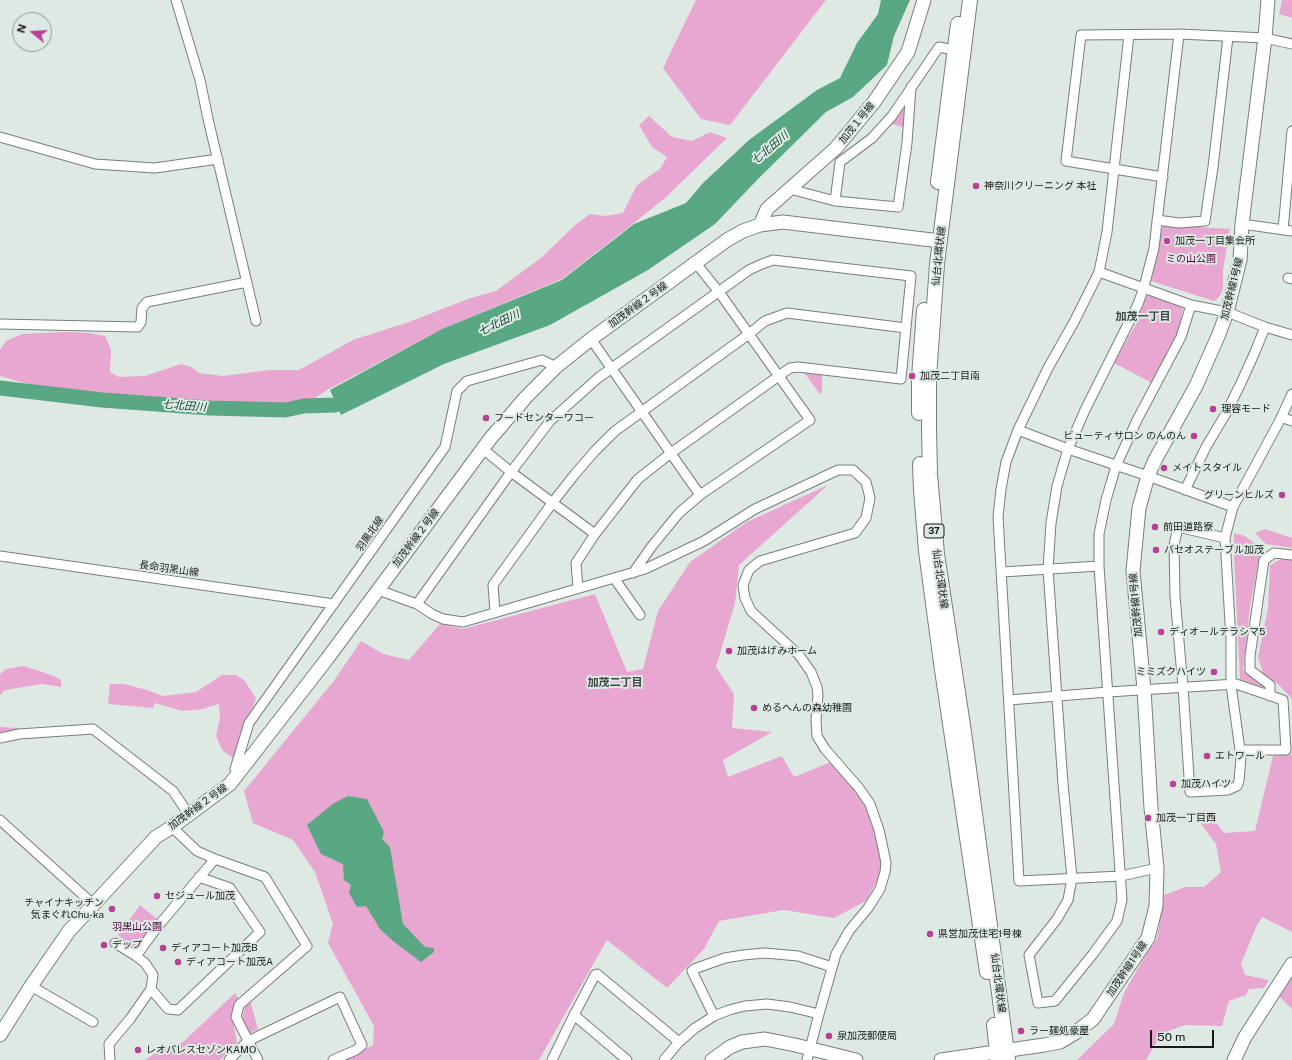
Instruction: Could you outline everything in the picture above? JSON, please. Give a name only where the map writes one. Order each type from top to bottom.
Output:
[{"type":"main road","name":"仙台北環状線","points":[[961,0],[954,50],[935,240],[937,263],[929,377],[930,474],[935,541],[989,911],[1003,1056]]},
{"type":"main road","name":"仙台北環状線","points":[[935,240],[970,0]]},
{"type":"street","points":[[176,0],[200,80],[256,322]]},
{"type":"street","name":"加茂１号線","points":[[760,224],[767,208],[836,148],[874,102],[908,52],[924,0]]},
{"type":"street","name":"加茂幹線1号線","points":[[941,1060],[1003,1056],[1060,1042],[1093,1019],[1148,938],[1156,906],[1157,868],[1151,808],[1144,690],[1133,571],[1139,508],[1148,476],[1155,460],[1196,386],[1220,334],[1227,312],[1240,260],[1242,224],[1265,38],[1267,5]]},
{"type":"street","points":[[1163,177],[1114,168],[1066,162],[1081,35],[1179,34],[1265,38],[1292,44]]},
{"type":"street","points":[[1179,34],[1154,248],[1144,287],[1138,304],[1085,410],[1068,449],[1057,486],[1048,569],[1072,878],[1068,900],[1057,919],[1029,955],[1038,1003],[1055,1001],[1093,954],[1117,921],[1122,900],[1099,566],[1099,534],[1106,500],[1116,466],[1137,420],[1181,337],[1191,305]]},
{"type":"street","points":[[1129,35],[1107,232],[1099,272],[1074,322],[1048,368],[1018,430],[1006,462],[998,517],[1010,700],[1019,881],[1121,876],[1157,868]]},
{"type":"street","points":[[1157,220],[1179,223],[1205,221],[1213,167],[1228,37]]},
{"type":"street","points":[[835,201],[840,162],[872,138],[892,116],[939,48],[954,50]]},
{"type":"street","points":[[790,189],[835,201],[898,207],[907,143],[911,87]]},
{"type":"street","points":[[1242,224],[1287,231],[1292,131]]},
{"type":"street","points":[[0,137],[95,164],[155,168],[218,159]]},
{"type":"street","name":"加茂幹線２号線","points":[[0,1035],[70,930],[93,904],[156,837],[189,815],[230,784],[240,772],[327,659],[483,449],[526,397],[556,367],[591,339],[726,240],[743,230],[760,224],[783,222],[935,240]]},
{"type":"street","points":[[417,604],[511,472],[550,421],[598,378],[749,270],[774,260],[911,276],[901,378],[798,367],[790,368],[671,453],[638,479],[594,534],[576,563],[578,588]]},
{"type":"street","points":[[633,573],[652,546],[679,513],[700,494],[810,420],[719,292],[695,262]]},
{"type":"street","points":[[1099,272],[1191,305],[1227,312],[1265,327],[1292,335]]},
{"type":"street","points":[[0,324],[138,327],[141,322],[142,308],[147,302],[247,282]]},
{"type":"street","points":[[495,612],[493,585],[553,502],[594,451],[615,431],[641,411],[749,334],[765,320],[787,313],[906,328]]},
{"type":"street","points":[[1185,490],[1206,447],[1241,383],[1256,352],[1265,327]]},
{"type":"street","points":[[591,339],[700,494]]},
{"type":"street","name":"羽黒北線","points":[[240,772],[235,769],[249,723],[445,447],[457,392],[467,381],[542,360],[556,367]]},
{"type":"street","points":[[1225,538],[1178,527],[1174,545],[1174,582],[1190,792],[1228,790],[1237,786],[1241,757],[1231,685],[1231,640],[1225,538],[1233,507],[1292,394]]},
{"type":"street","points":[[1281,417],[1292,421]]},
{"type":"street","points":[[1018,430],[1233,507]]},
{"type":"street","points":[[483,449],[511,472],[594,534]]},
{"type":"street","points":[[378,590],[417,604],[443,619],[463,622],[645,569],[704,541],[755,509],[838,470],[853,470],[866,482],[870,498],[866,518],[855,533],[760,561],[749,570],[743,585],[744,598],[751,611],[799,655],[811,672],[817,687],[818,695],[816,728],[818,736],[825,749],[865,796],[875,818],[882,840],[886,863],[880,889],[868,908],[844,939],[832,966],[808,1054]]},
{"type":"street","points":[[1270,696],[1270,685],[1250,670],[1250,656],[1264,560],[1274,553],[1292,555]]},
{"type":"street","name":"長命羽黒山線","points":[[0,556],[334,604]]},
{"type":"street","points":[[1002,572],[1099,566]]},
{"type":"street","points":[[614,578],[640,615]]},
{"type":"street","points":[[1010,700],[1236,684],[1283,700],[1286,750],[1240,750]]},
{"type":"street","points":[[0,738],[19,734],[93,729],[174,791],[189,815]]},
{"type":"street","points":[[0,820],[93,904]]},
{"type":"street","points":[[172,827],[197,851],[265,877],[307,946],[239,1005],[236,1017],[258,1060]]},
{"type":"street","points":[[136,956],[158,926],[215,859]]},
{"type":"street","points":[[151,989],[168,1009],[178,1010],[260,932],[230,888],[199,877]]},
{"type":"street","points":[[110,1060],[109,1044],[130,1019],[151,989],[153,975],[146,963],[115,943]]},
{"type":"street","points":[[714,1016],[692,971],[694,969],[729,957],[765,953],[798,956],[832,966]]},
{"type":"street","points":[[1234,1060],[1245,1037],[1292,964]]},
{"type":"street","points":[[552,1060],[595,975],[598,974],[679,1042]]},
{"type":"street","points":[[32,986],[93,1022]]},
{"type":"street","points":[[229,1060],[248,1041],[340,997],[362,1046],[333,1060]]},
{"type":"street","points":[[664,1060],[679,1042],[695,1028],[714,1016],[745,1006],[767,1004],[790,1007],[819,1014]]},
{"type":"street","points":[[574,1015],[627,1060]]},
{"type":"street","points":[[712,1060],[730,1047],[752,1040],[778,1041],[808,1054],[856,1060]]},
{"type":"green space","points":[[696,0],[826,0],[730,125],[701,119],[663,68]]},
{"type":"green space","points":[[1282,0],[1292,0],[1292,18],[1279,14]]},
{"type":"green space","points":[[902,105],[907,107],[905,128],[890,123]]},
{"type":"green space","points":[[649,116],[672,137],[692,141],[710,132],[727,138],[665,198],[562,279],[442,329],[329,389],[307,403],[278,406],[102,398],[35,386],[0,376],[0,350],[6,341],[22,334],[64,332],[89,333],[105,336],[111,349],[110,372],[119,377],[145,376],[181,364],[191,367],[199,373],[223,376],[270,370],[299,370],[353,340],[409,322],[468,299],[496,291],[541,258],[574,226],[590,214],[605,216],[623,213],[637,185],[660,169],[667,157],[652,147],[639,125]]},
{"type":"green space","name":"ミの山公園","points":[[1163,225],[1230,229],[1223,270],[1223,288],[1220,296],[1214,301],[1151,281]]},
{"type":"green space","points":[[1151,295],[1183,308],[1178,332],[1152,383],[1114,363],[1136,324],[1145,297]]},
{"type":"green space","points":[[802,370],[822,371],[822,393],[820,394]]},
{"type":"green space","points":[[828,485],[739,565],[735,603],[716,667],[734,694],[732,728],[772,732],[723,760],[728,777],[782,756],[794,777],[831,762],[862,797],[877,839],[882,871],[866,901],[834,918],[784,910],[719,921],[704,949],[667,988],[607,940],[539,1060],[345,1060],[373,1045],[374,1026],[328,943],[333,924],[315,872],[293,840],[253,823],[244,791],[333,682],[361,641],[383,654],[409,660],[440,624],[463,629],[595,594],[627,672],[643,669],[658,611],[690,562],[747,522]]},
{"type":"green space","points":[[1265,529],[1292,538],[1292,548],[1266,544],[1255,533]]},
{"type":"green space","points":[[1234,533],[1245,536],[1259,547],[1260,554],[1250,607],[1243,670],[1263,683],[1263,687],[1240,680]]},
{"type":"green space","points":[[1283,558],[1292,559],[1292,699],[1279,685],[1263,673],[1258,657],[1268,608],[1270,565]]},
{"type":"green space","points":[[24,666],[54,676],[61,680],[61,687],[42,684],[5,690],[0,695],[0,674],[6,669]]},
{"type":"green space","points":[[222,675],[236,675],[244,680],[256,698],[233,758],[222,750],[216,736],[220,718],[219,704],[203,709],[182,711],[155,703],[153,708],[108,704],[110,684],[124,684],[163,696],[196,692]]},
{"type":"green space","points":[[0,727],[18,728],[18,731],[0,734]]},
{"type":"green space","points":[[1292,754],[1292,932],[1262,917],[1257,925],[1241,964],[1245,975],[1269,980],[1264,988],[1249,989],[1246,995],[1229,1001],[1222,1026],[1186,1025],[1162,1033],[1146,1060],[1077,1060],[1114,1024],[1124,993],[1149,949],[1157,939],[1164,895],[1185,887],[1204,887],[1221,872],[1216,844],[1198,820],[1214,819],[1224,833],[1255,831],[1273,756]]},
{"type":"green space","name":"羽黒山公園","points":[[140,905],[157,919],[138,945],[131,946],[118,935]]},
{"type":"green space","points":[[1292,973],[1292,1009],[1278,995]]},
{"type":"green space","points":[[235,993],[238,998],[232,1014],[237,1043],[220,1060],[145,1060],[160,1050],[183,1042]]},
{"type":"green space","points":[[250,1001],[258,1029],[250,1033],[242,1020],[245,1006]]},
{"type":"water","points":[[881,0],[910,0],[894,36],[887,65],[853,97],[826,112],[715,224],[648,270],[550,325],[444,364],[341,415],[330,390],[442,329],[562,280],[634,224],[686,203],[703,183],[749,140],[817,90],[840,78],[857,43],[878,14]]},
{"type":"water","points":[[348,796],[367,799],[384,832],[382,839],[390,847],[403,924],[425,947],[434,948],[434,952],[421,962],[380,929],[366,906],[357,907],[349,893],[351,885],[344,880],[343,864],[321,854],[307,825],[334,803]]},
{"type":"waterway","name":"七北田川","points":[[0,388],[102,400],[210,408],[285,410],[304,406],[335,405],[355,395]]},
{"type":"place","name":"神奈川クリーニング 本社","points":[[976,186]]},
{"type":"place","name":"加茂一丁目集会所","points":[[1167,241]]},
{"type":"place","name":"加茂二丁目南","points":[[912,376]]},
{"type":"place","name":"理容モード","points":[[1213,409]]},
{"type":"place","name":"フードセンターワコー","points":[[486,418]]},
{"type":"place","name":"ビューティサロン のんのん","points":[[1194,436]]},
{"type":"place","name":"メイトスタイル","points":[[1164,468]]},
{"type":"place","name":"グリーンヒルズ","points":[[1282,495]]},
{"type":"place","name":"前田道路寮","points":[[1155,527]]},
{"type":"place","name":"パセオステーブル加茂","points":[[1156,550]]},
{"type":"place","name":"ディオールテラシマ5","points":[[1161,632]]},
{"type":"place","name":"加茂はげみホーム","points":[[729,651]]},
{"type":"place","name":"ミミズクハイツ","points":[[1214,672]]},
{"type":"place","name":"めるへんの森幼稚園","points":[[754,708]]},
{"type":"place","name":"エトワール","points":[[1207,756]]},
{"type":"place","name":"加茂ハイツ","points":[[1173,784]]},
{"type":"place","name":"加茂一丁目西","points":[[1148,818]]},
{"type":"place","name":"セジュール加茂","points":[[157,896]]},
{"type":"place","name":"チャイナキッチン 気まぐれChu-ka","points":[[112,909]]},
{"type":"place","name":"県営加茂住宅1号棟","points":[[930,934]]},
{"type":"place","name":"デップ","points":[[104,945]]},
{"type":"place","name":"ディアコート加茂B","points":[[163,948]]},
{"type":"place","name":"ディアコート加茂A","points":[[178,962]]},
{"type":"place","name":"ラー麺処豪屋","points":[[1021,1031]]},
{"type":"place","name":"泉加茂郵便局","points":[[829,1036]]},
{"type":"place","name":"レオパレスセゾンKAMO","points":[[138,1050]]},
{"type":"district","name":"加茂一丁目","points":[[1143,317]]},
{"type":"district","name":"加茂二丁目","points":[[615,683]]}]
